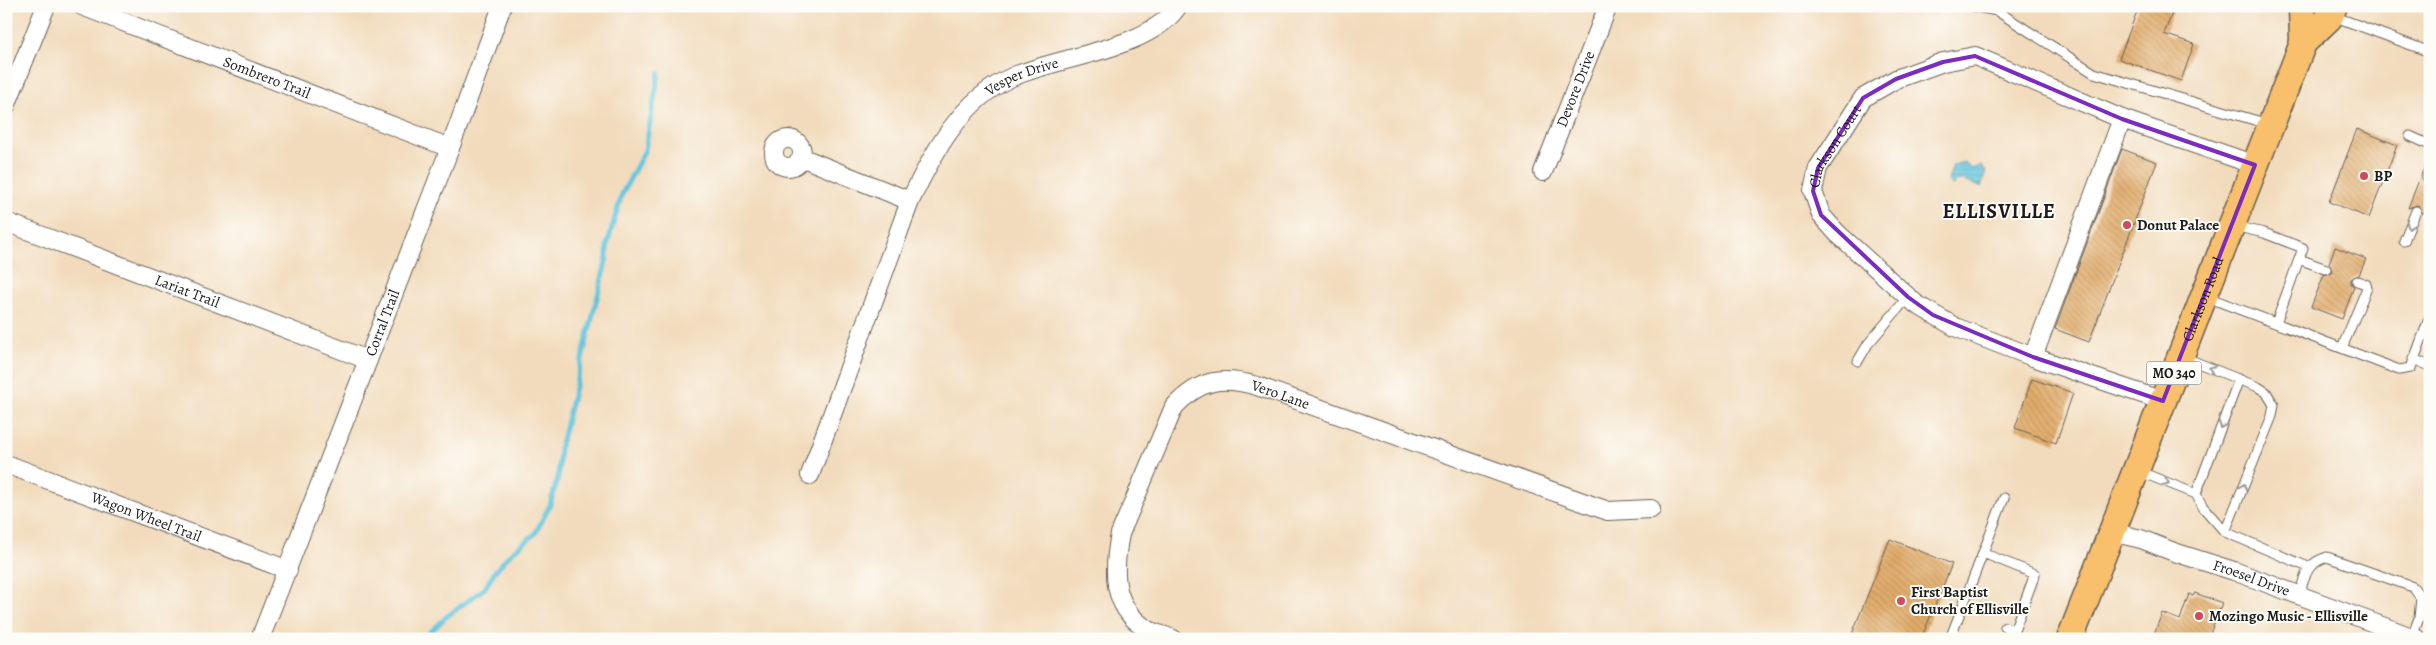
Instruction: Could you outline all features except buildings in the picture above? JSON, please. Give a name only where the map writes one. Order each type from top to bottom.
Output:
[{"type":"main road","name":"Clarkson Road","points":[[2302,6],[2303,43]]},
{"type":"main road","name":"Clarkson Road","points":[[2070,639],[2303,43],[2332,10]]},
{"type":"street","points":[[6,106],[46,6]]},
{"type":"street","name":"Sombrero Trail","points":[[82,6],[450,148]]},
{"type":"street","name":"Corral Trail","points":[[260,639],[450,148],[502,6]]},
{"type":"street","name":"Vesper Drive","points":[[810,475],[910,201],[929,162],[950,130],[969,107],[1012,77],[1144,36],[1171,16],[1178,6]]},
{"type":"street","name":"Devore Drive","points":[[1543,172],[1608,6]]},
{"type":"street","name":"Clarkson Court","points":[[2162,401],[2033,357],[1955,327],[1933,315],[1908,297],[1837,233],[1821,214],[1813,191],[1818,168],[1863,98],[1896,79],[1943,62],[1975,56],[2122,119],[2255,165]]},
{"type":"street","points":[[2033,357],[2122,119]]},
{"type":"street","points":[[803,158],[910,201]]},
{"type":"street","name":"Lariat Trail","points":[[6,222],[368,360]]},
{"type":"street","name":"Vero Lane","points":[[1173,639],[1145,628],[1130,614],[1119,599],[1114,579],[1115,557],[1120,534],[1174,407],[1184,396],[1211,381],[1234,380],[1258,386],[1608,511],[1651,509]]},
{"type":"street","name":"Wagon Wheel Trail","points":[[6,464],[288,570]]},
{"type":"street","name":"Froesel Drive","points":[[2111,532],[2141,539],[2174,552],[2234,571],[2414,638]]},
{"type":"lane","points":[[1972,6],[1998,9],[2094,73],[2271,124]]},
{"type":"lane","points":[[2332,10],[2430,52]]},
{"type":"lane","points":[[2410,136],[2430,145]]},
{"type":"lane","points":[[2404,241],[2416,211]]},
{"type":"lane","points":[[2231,226],[2264,233],[2303,248],[2276,323]]},
{"type":"lane","points":[[2299,259],[2326,269]]},
{"type":"lane","points":[[2342,348],[2366,292],[2361,282]]},
{"type":"lane","points":[[2204,296],[2399,370],[2410,368],[2430,316]]},
{"type":"lane","points":[[1858,361],[1868,344],[1908,297]]},
{"type":"lane","points":[[2180,356],[2266,392],[2274,405],[2272,416],[2225,532]]},
{"type":"lane","points":[[2414,360],[2430,366]]},
{"type":"lane","points":[[2196,494],[2239,380]]},
{"type":"lane","points":[[2136,470],[2196,494],[2202,507],[2225,532],[2308,567]]},
{"type":"lane","points":[[1961,637],[1951,636],[1965,611],[1983,553],[2004,498]]},
{"type":"lane","points":[[1983,553],[2035,574],[2013,634],[2004,627]]},
{"type":"lane","points":[[2299,595],[2308,567],[2316,560],[2327,557],[2413,587],[2421,598],[2414,638]]},
{"type":"highlighted area","points":[[1975,56],[2122,119],[2255,165],[2163,401],[2033,357],[1933,315],[1908,297],[1821,215],[1813,191],[1818,168],[1863,98],[1896,79],[1943,62]]},
{"type":"water","points":[[1964,162],[1972,169],[1981,166],[1986,172],[1981,187],[1960,180],[1952,185],[1948,181],[1953,165]]},
{"type":"waterway","points":[[423,639],[446,617],[485,588],[495,571],[511,553],[535,534],[550,505],[558,477],[560,448],[607,258],[607,245],[622,194],[645,150],[659,73]]},
{"type":"place","name":"BP","points":[[2364,176]]},
{"type":"place","name":"Donut Palace","points":[[2127,225]]},
{"type":"place","name":"First Baptist Church of Ellisville","points":[[1901,601]]},
{"type":"place","name":"Mozingo Music - Ellisville","points":[[2199,616]]},
{"type":"district","name":"ELLISVILLE","points":[[1999,211]]}]
